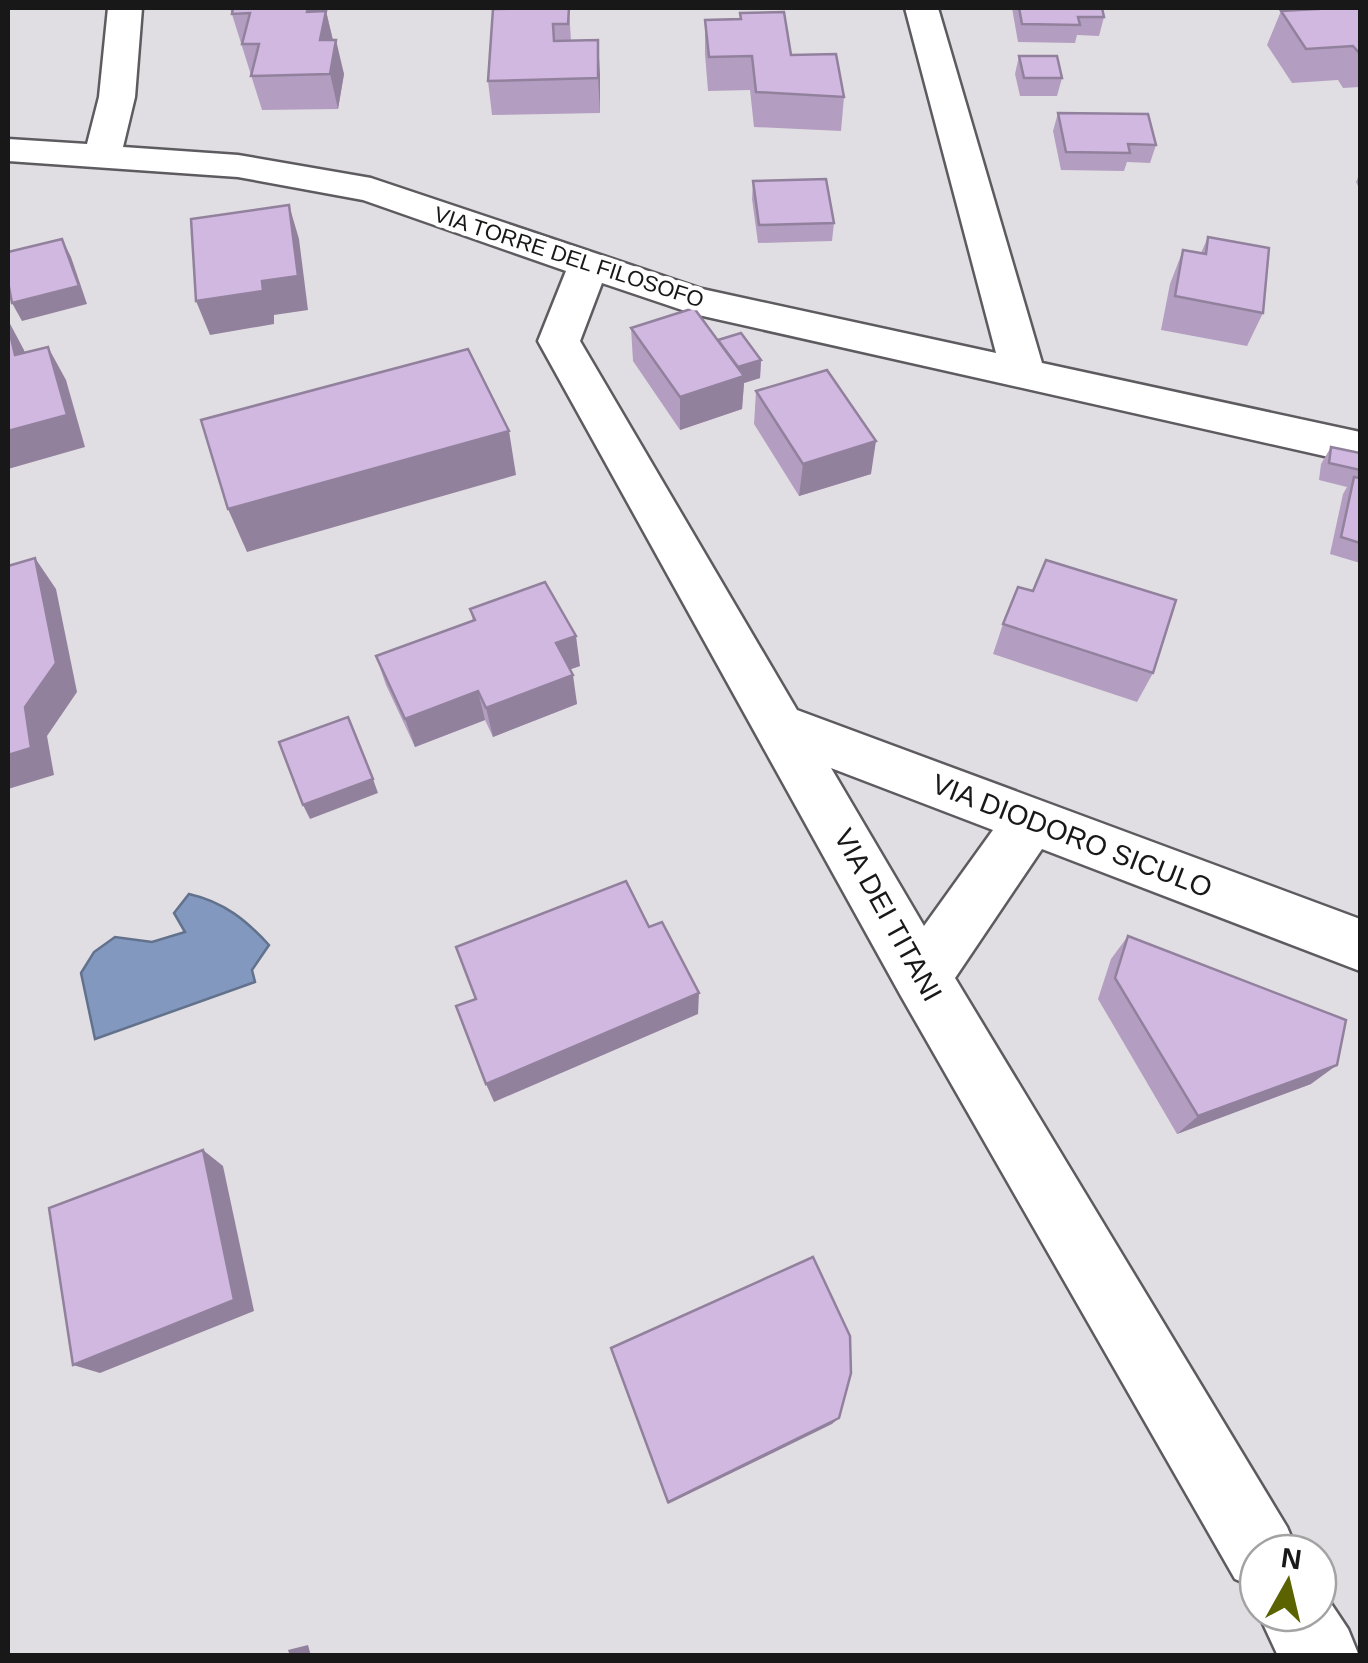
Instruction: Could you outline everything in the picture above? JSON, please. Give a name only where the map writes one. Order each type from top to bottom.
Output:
[{"type":"street","points":[[102,158],[116,97],[125,8]]},
{"type":"street","points":[[922,8],[1024,373]]},
{"type":"street","name":"VIA TORRE DEL FILOSOFO","points":[[8,150],[238,166],[370,190],[586,268],[694,302],[1360,448]]},
{"type":"street","name":"VIA DEI TITANI","points":[[586,268],[559,341],[783,727],[922,977],[1249,1533]]},
{"type":"street","name":"VIA DIODORO SICULO","points":[[783,727],[1360,945]]},
{"type":"street","points":[[922,977],[1031,820]]},
{"type":"street","points":[[1308,1633],[1321,1656]]},
{"type":"water","points":[[189,894],[234,913],[269,945],[252,970],[255,982],[95,1039],[81,973],[94,952],[115,937],[152,942],[185,932],[174,913]]},
{"type":"building","points":[[233,8],[326,11],[320,40],[336,40],[330,74],[251,76],[259,44],[242,44],[250,13],[232,14]]},
{"type":"building","points":[[569,8],[568,24],[553,24],[554,41],[598,40],[598,78],[488,81],[493,9]]},
{"type":"building","points":[[1019,8],[1102,8],[1104,17],[1078,17],[1080,25],[1022,24]]},
{"type":"building","points":[[1360,8],[1360,54],[1353,46],[1306,49],[1281,11]]},
{"type":"building","points":[[784,12],[791,55],[836,54],[844,97],[756,92],[752,56],[709,57],[705,20],[741,19],[740,13]]},
{"type":"building","points":[[1019,56],[1057,56],[1062,78],[1024,78]]},
{"type":"building","points":[[1058,113],[1148,114],[1156,145],[1128,144],[1130,153],[1066,152]]},
{"type":"building","points":[[826,179],[834,223],[759,225],[753,181]]},
{"type":"building","points":[[289,205],[298,276],[262,281],[263,291],[196,301],[191,219]]},
{"type":"building","points":[[1208,237],[1269,248],[1263,313],[1175,296],[1183,250],[1206,254]]},
{"type":"building","points":[[62,239],[79,286],[12,303],[8,252]]},
{"type":"building","points":[[694,308],[744,376],[680,397],[631,328]]},
{"type":"building","points":[[8,325],[15,355],[48,347],[67,415],[8,431]]},
{"type":"building","points":[[741,333],[761,360],[738,367],[718,340]]},
{"type":"building","points":[[468,349],[509,431],[228,509],[201,420]]},
{"type":"building","points":[[827,370],[876,441],[803,464],[756,391]]},
{"type":"building","points":[[1331,447],[1360,453],[1360,470],[1329,463]]},
{"type":"building","points":[[1354,477],[1360,478],[1360,543],[1341,537]]},
{"type":"building","points":[[35,558],[56,663],[25,707],[31,748],[8,755],[8,566]]},
{"type":"building","points":[[1046,560],[1176,600],[1153,673],[1003,624],[1018,587],[1033,591]]},
{"type":"building","points":[[545,582],[576,636],[556,643],[573,675],[486,708],[478,691],[405,719],[376,656],[475,620],[470,609]]},
{"type":"building","points":[[348,717],[373,779],[303,805],[279,742]]},
{"type":"building","points":[[626,881],[649,927],[662,922],[699,993],[486,1084],[456,1006],[476,999],[456,947]]},
{"type":"building","points":[[1128,936],[1346,1020],[1337,1065],[1198,1116],[1115,978]]},
{"type":"building","points":[[203,1150],[234,1300],[73,1365],[49,1208]]},
{"type":"building","points":[[813,1257],[850,1336],[851,1373],[839,1418],[668,1502],[611,1348]]}]
